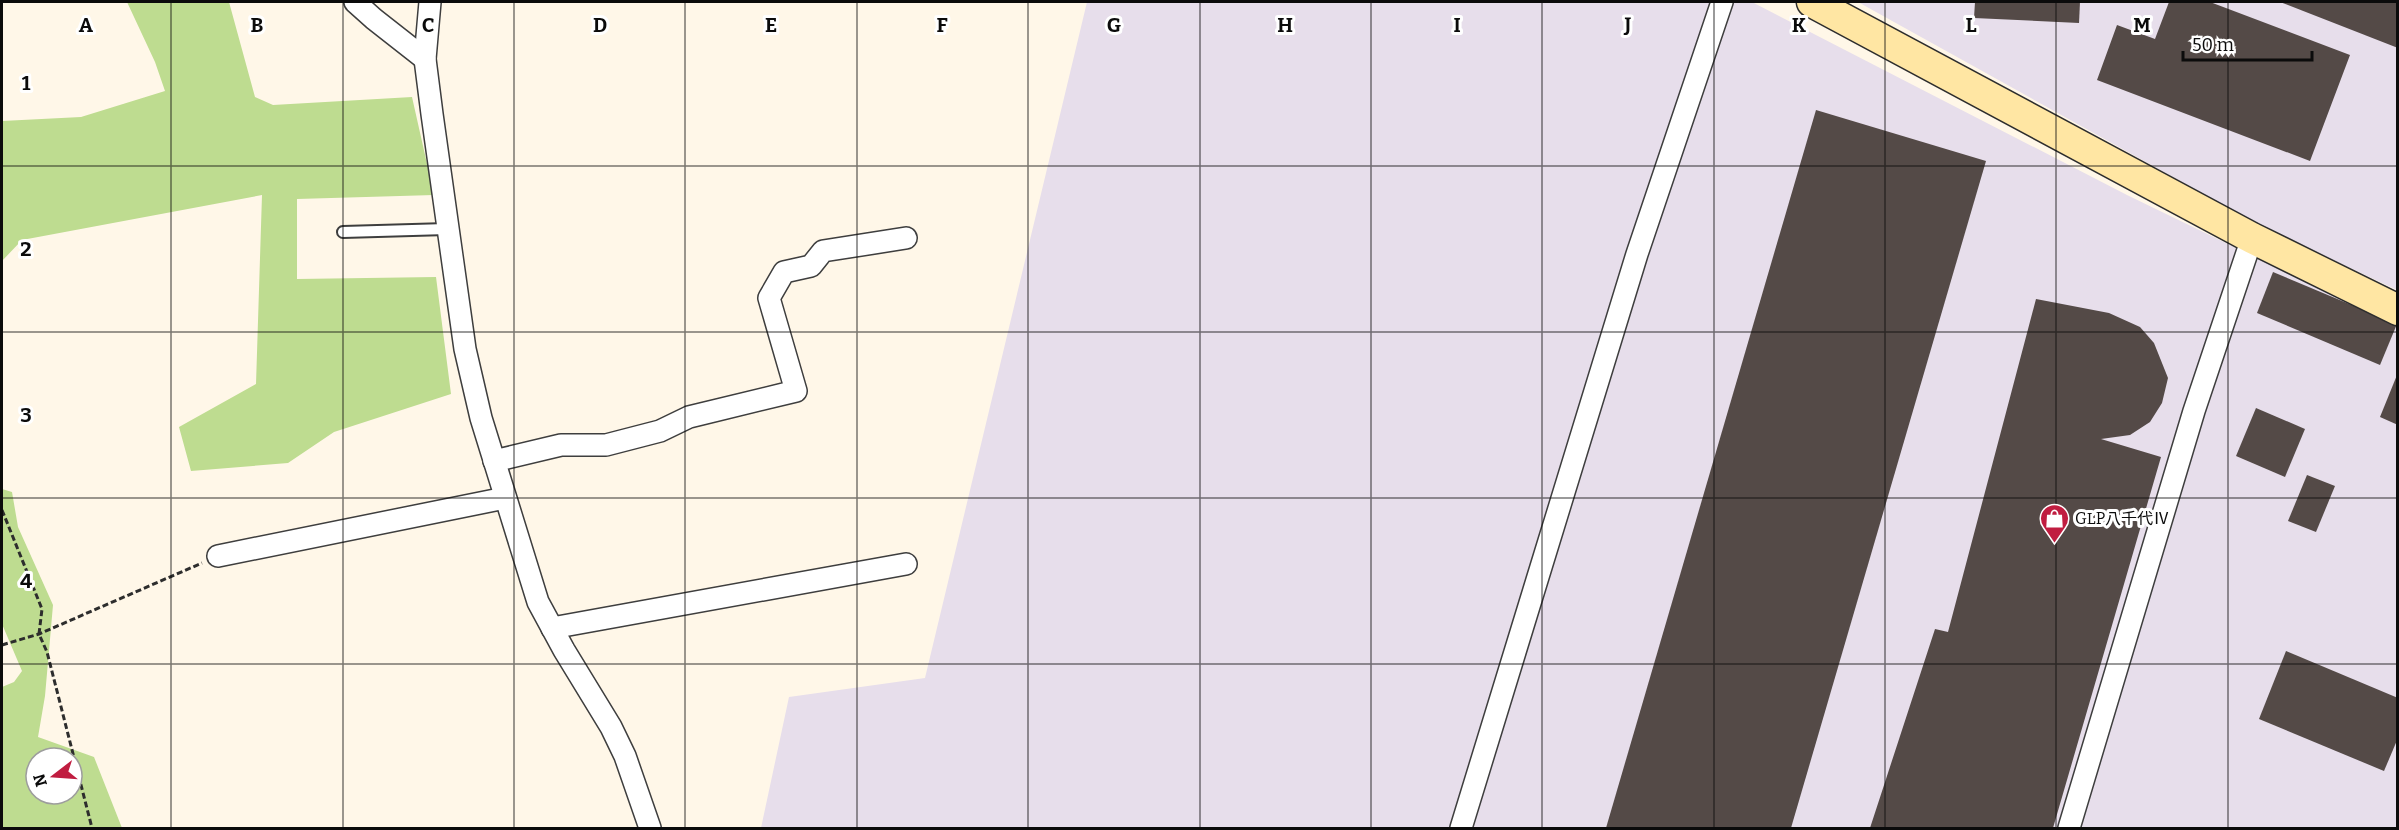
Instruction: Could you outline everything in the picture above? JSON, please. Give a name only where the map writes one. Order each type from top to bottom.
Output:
[{"type":"street","points":[[355,2],[425,59]]},
{"type":"street","points":[[430,2],[425,59],[465,349],[481,418],[538,602],[611,727],[625,756],[650,828]]},
{"type":"street","points":[[1461,828],[1634,265],[1722,2]]},
{"type":"street","points":[[1812,2],[2252,238],[2397,310]]},
{"type":"street","points":[[494,461],[561,445],[606,445],[660,431],[689,417],[796,391],[769,298],[784,272],[811,266],[823,251],[906,238]]},
{"type":"street","points":[[2069,828],[2194,411],[2252,238]]},
{"type":"street","points":[[218,555],[505,498]]},
{"type":"street","points":[[552,627],[906,564]]},
{"type":"lane","points":[[343,232],[447,229]]},
{"type":"path","points":[[2,510],[42,609],[39,634],[47,652],[92,828]]},
{"type":"path","points":[[2,645],[39,634],[218,555]]},
{"type":"shaded area","points":[[1087,2],[1752,2],[2127,195],[2397,326],[2397,828],[761,828],[789,697],[925,678]]},
{"type":"shaded area","points":[[1858,2],[2397,2],[2397,290],[2261,226]]},
{"type":"green space","points":[[127,2],[229,2],[255,97],[273,105],[412,97],[434,195],[297,199],[297,279],[436,277],[451,394],[334,432],[288,463],[191,471],[179,427],[256,384],[262,195],[22,240],[2,261],[2,121],[81,117],[165,91],[155,62]]},
{"type":"green space","points":[[2,489],[12,492],[18,527],[53,605],[45,696],[38,737],[63,746],[24,746],[24,806],[84,806],[84,753],[94,757],[122,828],[2,828],[2,687],[14,682],[22,671],[2,624]]},
{"type":"building","points":[[1975,2],[2080,2],[2079,23],[1974,18]]},
{"type":"building","points":[[2169,2],[2210,2],[2350,55],[2310,161],[2097,80],[2117,25],[2155,39]]},
{"type":"building","points":[[2280,2],[2398,2],[2398,48]]},
{"type":"building","points":[[1816,110],[1986,161],[1791,828],[1606,828]]},
{"type":"building","points":[[2273,272],[2397,324],[2380,365],[2257,313]]},
{"type":"building","name":"GLP八千代Ⅳ","points":[[2036,299],[2109,313],[2140,327],[2154,343],[2168,378],[2162,403],[2150,422],[2130,435],[2101,439],[2161,457],[2053,828],[1870,828],[1935,629],[1948,632]]},
{"type":"building","points":[[2398,375],[2398,425],[2380,417]]},
{"type":"building","points":[[2256,408],[2305,429],[2285,477],[2236,456]]},
{"type":"building","points":[[2307,475],[2335,486],[2316,532],[2288,521]]},
{"type":"building","points":[[2286,651],[2398,698],[2398,738],[2384,771],[2259,719]]},
{"type":"place","name":"GLP八千代Ⅳ","points":[[2054,544]]}]
